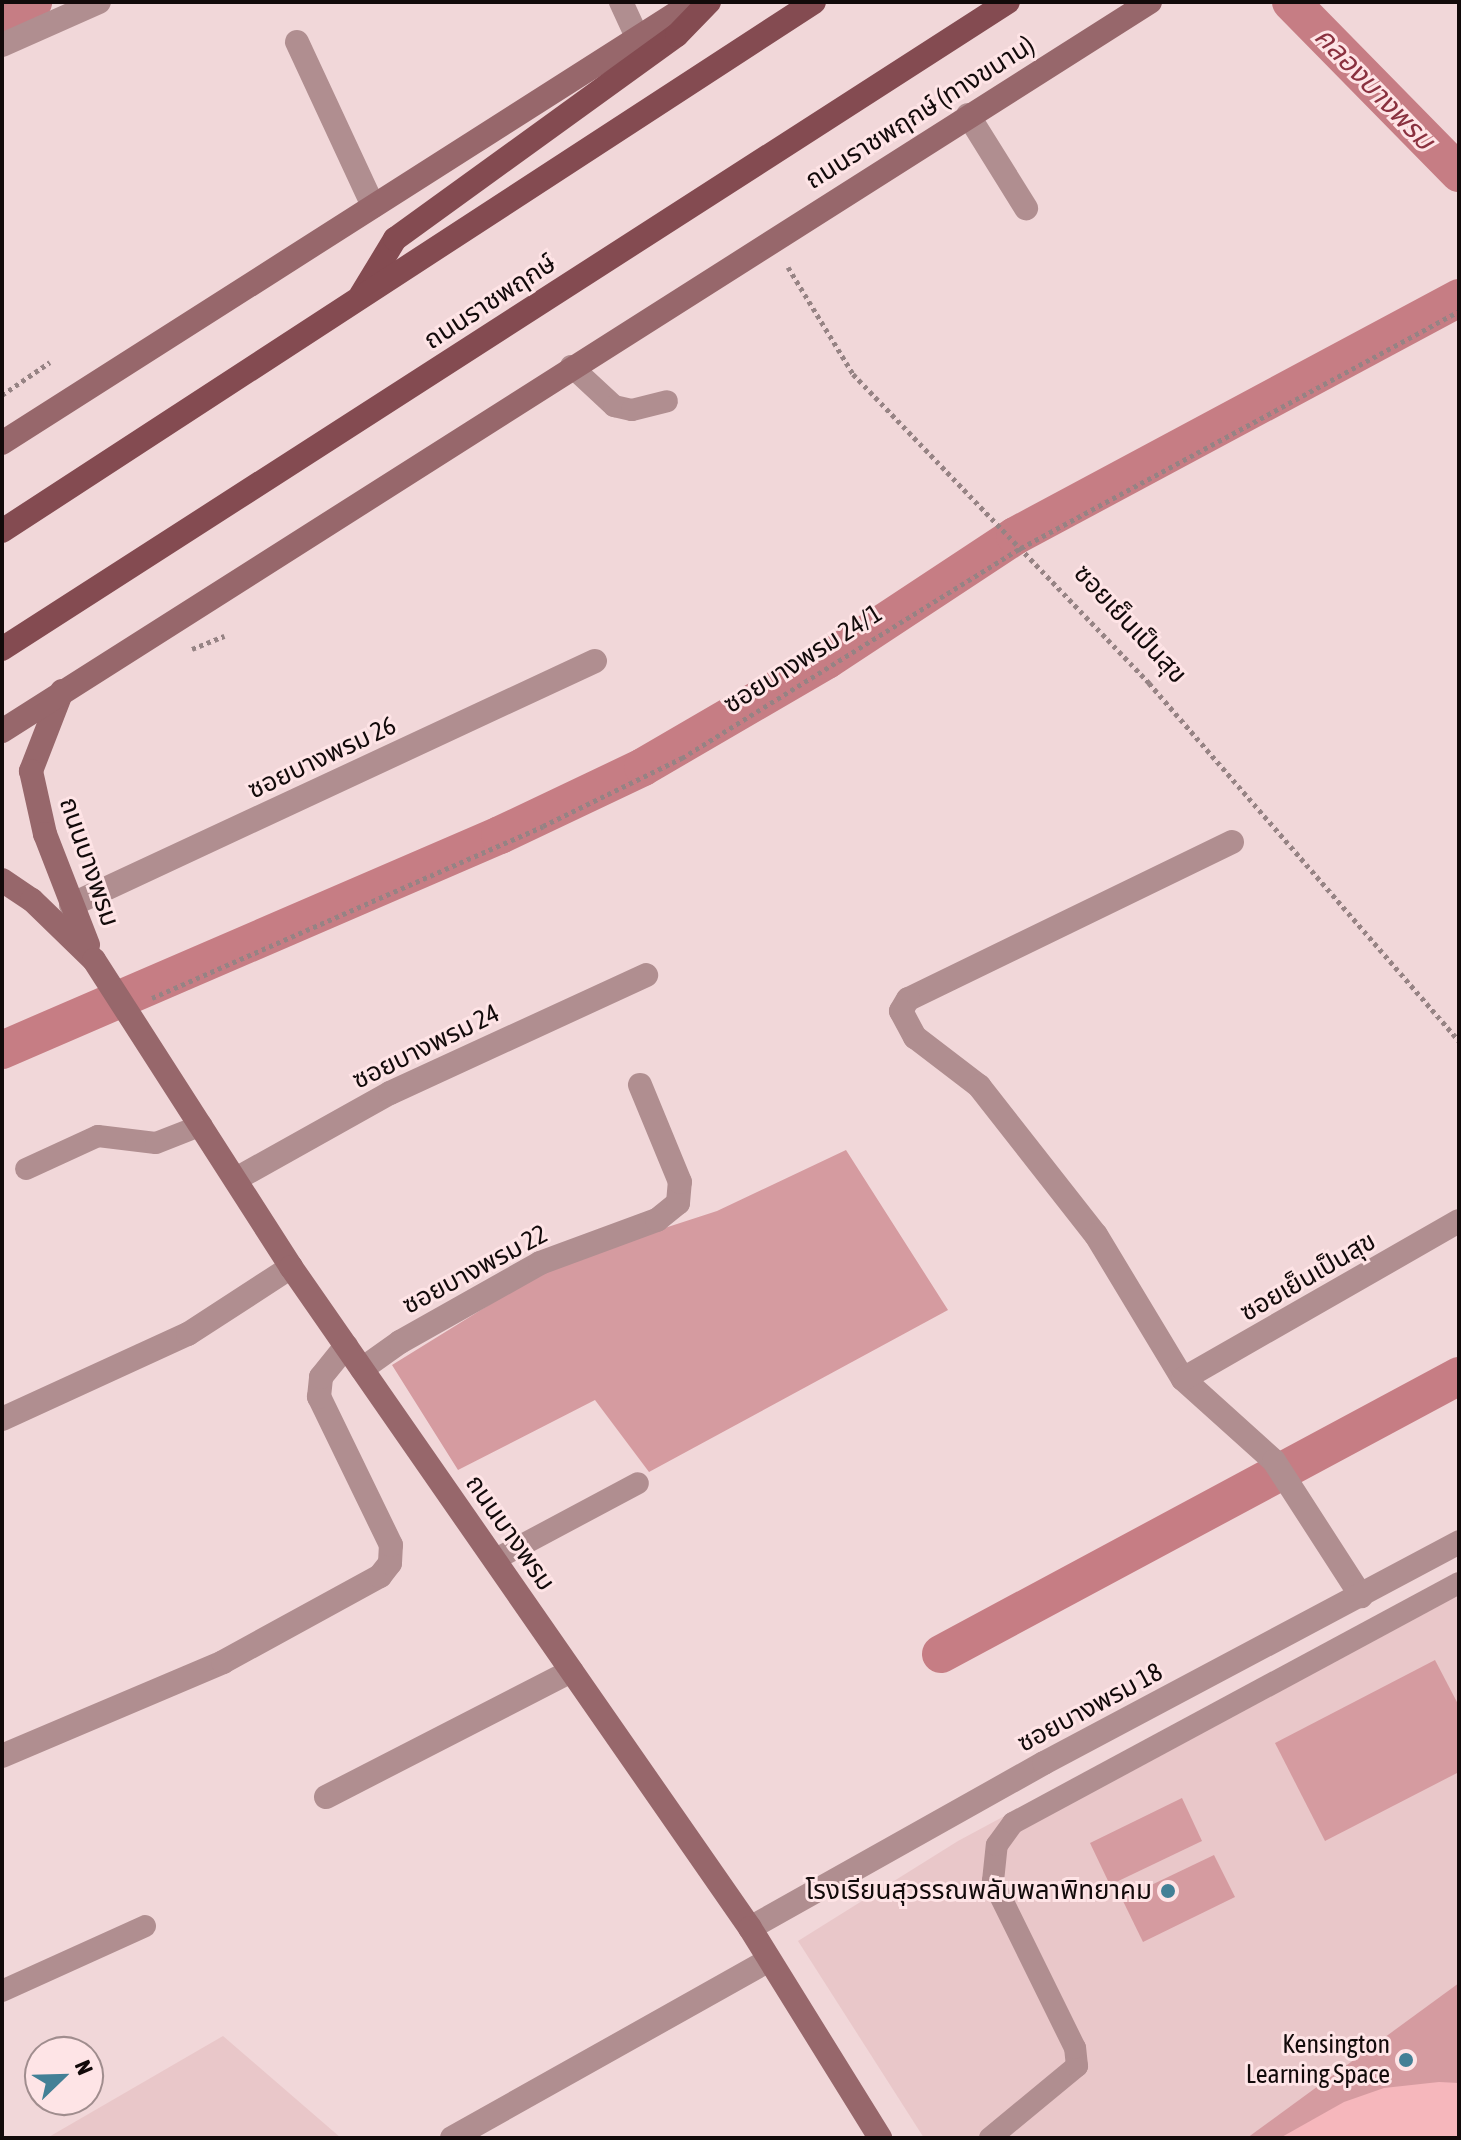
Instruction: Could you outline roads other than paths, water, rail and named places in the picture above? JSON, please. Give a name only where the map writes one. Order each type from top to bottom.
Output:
[{"type":"main road","points":[[2,443],[694,2]]},
{"type":"main road","points":[[358,301],[395,239],[677,35],[709,2]]},
{"type":"main road","points":[[2,531],[814,2]]},
{"type":"main road","name":"ถนนราชพฤกษ์","points":[[2,649],[1008,2]]},
{"type":"main road","name":"ถนนราชพฤกษ์ (ทางขนาน)","points":[[571,366],[1140,8]]},
{"type":"main road","points":[[2,731],[571,366]]},
{"type":"main road","name":"ถนนบางพรม","points":[[62,691],[31,771],[45,834],[94,960]]},
{"type":"main road","name":"ถนนบางพรม","points":[[2,880],[43,910],[129,999],[202,1125],[291,1267],[750,1928],[767,1961],[880,2138]]},
{"type":"street","points":[[2,45],[99,2]]},
{"type":"street","points":[[621,2],[628,46]]},
{"type":"street","points":[[297,42],[373,206]]},
{"type":"street","points":[[968,115],[1026,208]]},
{"type":"street","name":"ซอยบางพรม 26","points":[[71,905],[595,661]]},
{"type":"street","points":[[1232,842],[908,999],[901,1011],[915,1037],[979,1086],[1096,1235],[1183,1379],[1274,1461],[1290,1481],[1361,1596]]},
{"type":"street","name":"ซอยบางพรม 24","points":[[236,1179],[390,1093],[646,975]]},
{"type":"street","name":"ซอยบางพรม 22","points":[[362,1369],[400,1342],[540,1263],[657,1220],[678,1203],[680,1182],[640,1085]]},
{"type":"street","name":"ซอยเย็นเป็นสุข","points":[[1183,1379],[1459,1221]]},
{"type":"street","points":[[2,1419],[188,1334],[291,1267]]},
{"type":"street","points":[[2,1756],[223,1662],[380,1576],[390,1563],[391,1545],[319,1397],[321,1377],[346,1346]]},
{"type":"street","name":"ซอยบางพรม 18","points":[[750,1928],[1044,1763],[1459,1542]]},
{"type":"street","points":[[326,1797],[571,1671]]},
{"type":"street","points":[[452,2138],[767,1961]]},
{"type":"lane","points":[[571,366],[614,406],[632,410],[667,401]]},
{"type":"lane","points":[[26,1169],[98,1136],[156,1143],[202,1125]]},
{"type":"lane","points":[[494,1560],[638,1483]]},
{"type":"lane","points":[[990,2138],[1077,2066],[1075,2048],[993,1881],[997,1845],[1013,1823],[1459,1583]]},
{"type":"lane","points":[[2,1991],[145,1926]]},
{"type":"waterway","points":[[2,15],[33,2]]},
{"type":"waterway","name":"คลองบางพรม","points":[[1291,2],[1459,173]]},
{"type":"waterway","points":[[2,1050],[500,835],[643,767],[827,660],[1015,536],[1459,298]]},
{"type":"waterway","points":[[941,1654],[1459,1376]]},
{"type":"place","name":"โรงเรียนสุวรรณพลับพลาพิทยาคม","points":[[1168,1891]]},
{"type":"place","name":"Kensington Learning Space","points":[[1406,2060]]}]
